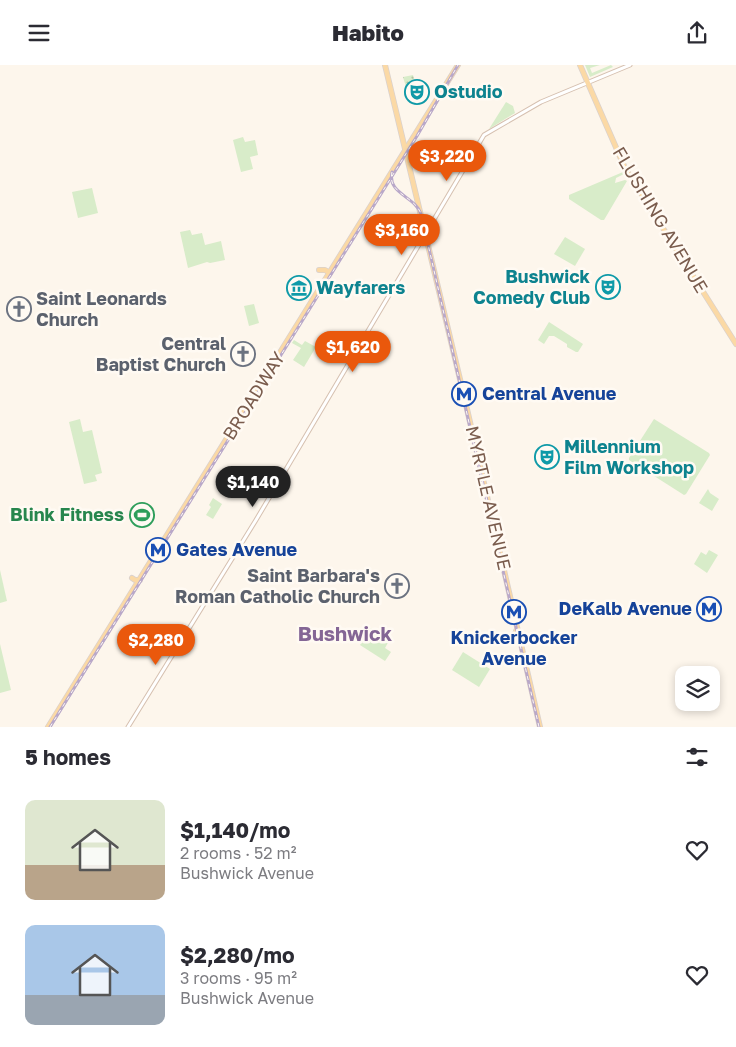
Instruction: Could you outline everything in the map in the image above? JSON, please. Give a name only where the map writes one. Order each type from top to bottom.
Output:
[{"type":"main road","name":"MYRTLE AVENUE","points":[[385,65],[406,148],[540,727]]},
{"type":"main road","name":"BROADWAY","points":[[48,727],[458,65]]},
{"type":"main road","name":"FLUSHING AVENUE","points":[[580,65],[625,168],[736,344]]},
{"type":"main road","points":[[128,727],[256,521],[484,135],[539,103],[630,65]]},
{"type":"main road","points":[[319,270],[325,270],[330,273]]},
{"type":"main road","points":[[132,578],[140,580]]},
{"type":"main road","points":[[130,583],[135,588]]},
{"type":"main road","points":[[512,640],[517,629]]},
{"type":"green space","points":[[585,65],[600,65],[590,68],[592,73],[611,65],[613,67],[590,77]]},
{"type":"green space","points":[[413,75],[416,85],[406,87],[403,77]]},
{"type":"green space","points":[[506,102],[513,106],[515,113],[489,129]]},
{"type":"green space","points":[[243,137],[245,142],[255,140],[258,155],[250,157],[253,169],[241,172],[233,140]]},
{"type":"green space","points":[[623,172],[624,174],[616,178],[615,183],[627,181],[604,220],[601,220],[569,199],[569,195]]},
{"type":"green space","points":[[92,188],[98,213],[78,218],[72,192]]},
{"type":"green space","points":[[190,230],[192,235],[202,233],[205,245],[221,241],[225,260],[207,262],[188,268],[180,232]]},
{"type":"green space","points":[[565,237],[585,249],[575,266],[554,254]]},
{"type":"green space","points":[[254,304],[259,323],[249,326],[244,306]]},
{"type":"green space","points":[[549,322],[583,344],[578,352],[567,347],[567,344],[554,336],[549,336],[544,344],[538,340]]},
{"type":"green space","points":[[294,340],[302,345],[305,341],[316,347],[304,367],[293,360],[301,348],[292,343]]},
{"type":"green space","points":[[80,419],[83,432],[92,430],[102,473],[95,475],[97,481],[84,484],[69,422]]},
{"type":"green space","points":[[654,419],[710,455],[684,495],[629,460]]},
{"type":"green space","points":[[708,489],[710,493],[719,499],[712,511],[699,503]]},
{"type":"green space","points":[[213,498],[222,504],[213,519],[206,515],[211,507],[209,505]]},
{"type":"green space","points":[[709,550],[718,555],[707,573],[694,564],[701,552],[706,555]]},
{"type":"green space","points":[[0,570],[7,601],[0,603]]},
{"type":"green space","points":[[371,628],[390,639],[385,648],[391,652],[385,661],[360,645]]},
{"type":"green space","points":[[0,644],[11,690],[0,693]]},
{"type":"green space","points":[[463,652],[490,669],[479,687],[452,670]]},
{"type":"railway","points":[[50,727],[417,136],[458,65]]},
{"type":"railway","points":[[392,172],[392,179],[397,190],[413,203],[421,214],[539,727]]},
{"type":"place","name":"Ostudio","points":[[417,92]]},
{"type":"place","name":"Bushwick Comedy Club","points":[[608,287]]},
{"type":"place","name":"Wayfarers","points":[[299,288]]},
{"type":"place","name":"Saint Leonards Church","points":[[19,309]]},
{"type":"place","name":"Central Baptist Church","points":[[243,354]]},
{"type":"place","name":"Central Avenue","points":[[464,394]]},
{"type":"place","name":"Millennium Film Workshop","points":[[547,457]]},
{"type":"place","name":"Blink Fitness","points":[[142,515]]},
{"type":"place","name":"Gates Avenue","points":[[158,550]]},
{"type":"place","name":"Saint Barbara's Roman Catholic Church","points":[[397,586]]},
{"type":"place","name":"DeKalb Avenue","points":[[709,609]]},
{"type":"place","name":"Knickerbocker Avenue","points":[[514,612]]},
{"type":"district","name":"Bushwick","points":[[345,634]]}]
